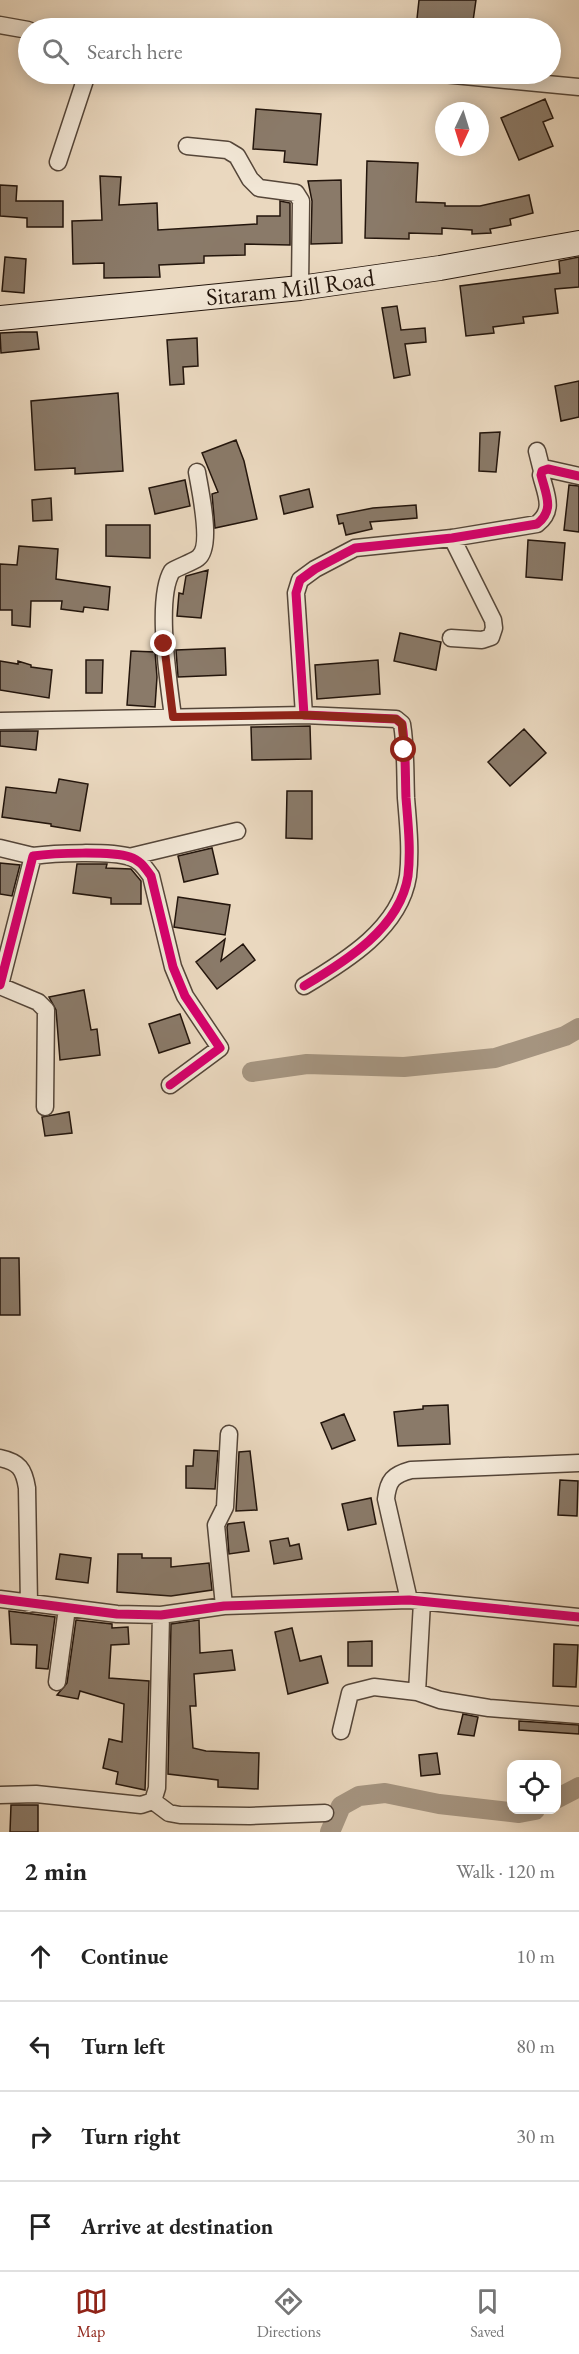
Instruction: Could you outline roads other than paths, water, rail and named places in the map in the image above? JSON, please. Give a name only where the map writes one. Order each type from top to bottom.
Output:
[{"type":"main road","name":"Sitaram Mill Road","points":[[0,318],[300,288],[440,268],[579,243]]},
{"type":"street","points":[[0,26],[18,29]]},
{"type":"street","points":[[58,162],[84,84]]},
{"type":"street","points":[[548,84],[579,87]]},
{"type":"street","points":[[186,146],[226,150],[237,156],[250,179],[259,188],[296,193],[300,201],[300,288]]},
{"type":"street","points":[[304,715],[296,593],[300,580],[315,569],[355,548],[452,538],[537,524],[546,517],[549,507],[537,451]]},
{"type":"street","points":[[542,471],[548,469],[579,476]]},
{"type":"street","points":[[173,717],[164,644],[166,587],[172,571],[199,558],[204,550],[205,539],[198,472]]},
{"type":"street","points":[[451,638],[482,640],[491,637],[494,628],[493,620],[452,538]]},
{"type":"street","points":[[0,721],[304,715],[396,719],[402,724],[409,830],[408,876],[401,901],[382,929],[333,968],[304,986]]},
{"type":"street","points":[[0,848],[33,856],[56,852],[129,856],[237,831]]},
{"type":"street","points":[[33,856],[0,985],[38,1002],[46,1010],[45,1107]]},
{"type":"street","points":[[129,856],[142,863],[151,876],[173,967],[185,996],[220,1048],[170,1085]]},
{"type":"street","points":[[224,1606],[216,1525],[225,1507],[229,1434]]},
{"type":"street","points":[[0,1458],[13,1461],[24,1470],[27,1488],[29,1604]]},
{"type":"street","points":[[417,1692],[416,1601],[386,1499],[387,1485],[395,1474],[411,1470],[579,1463]]},
{"type":"street","points":[[0,1599],[67,1608],[160,1615],[224,1606],[416,1601],[579,1617]]},
{"type":"street","points":[[57,1682],[67,1608]]},
{"type":"street","points":[[153,1801],[157,1788],[160,1615]]},
{"type":"street","points":[[340,1731],[350,1693],[374,1687],[417,1692],[440,1700],[489,1708],[579,1715]]},
{"type":"street","points":[[0,1795],[36,1794],[141,1805],[153,1801]]},
{"type":"street","points":[[153,1801],[169,1813],[180,1815],[325,1814]]},
{"type":"waterway","points":[[252,1072],[307,1064],[404,1067],[495,1058],[565,1036],[579,1028]]},
{"type":"waterway","points":[[561,1796],[579,1787]]},
{"type":"waterway","points":[[330,1832],[341,1806],[359,1796],[385,1793],[439,1804],[507,1812]]}]
